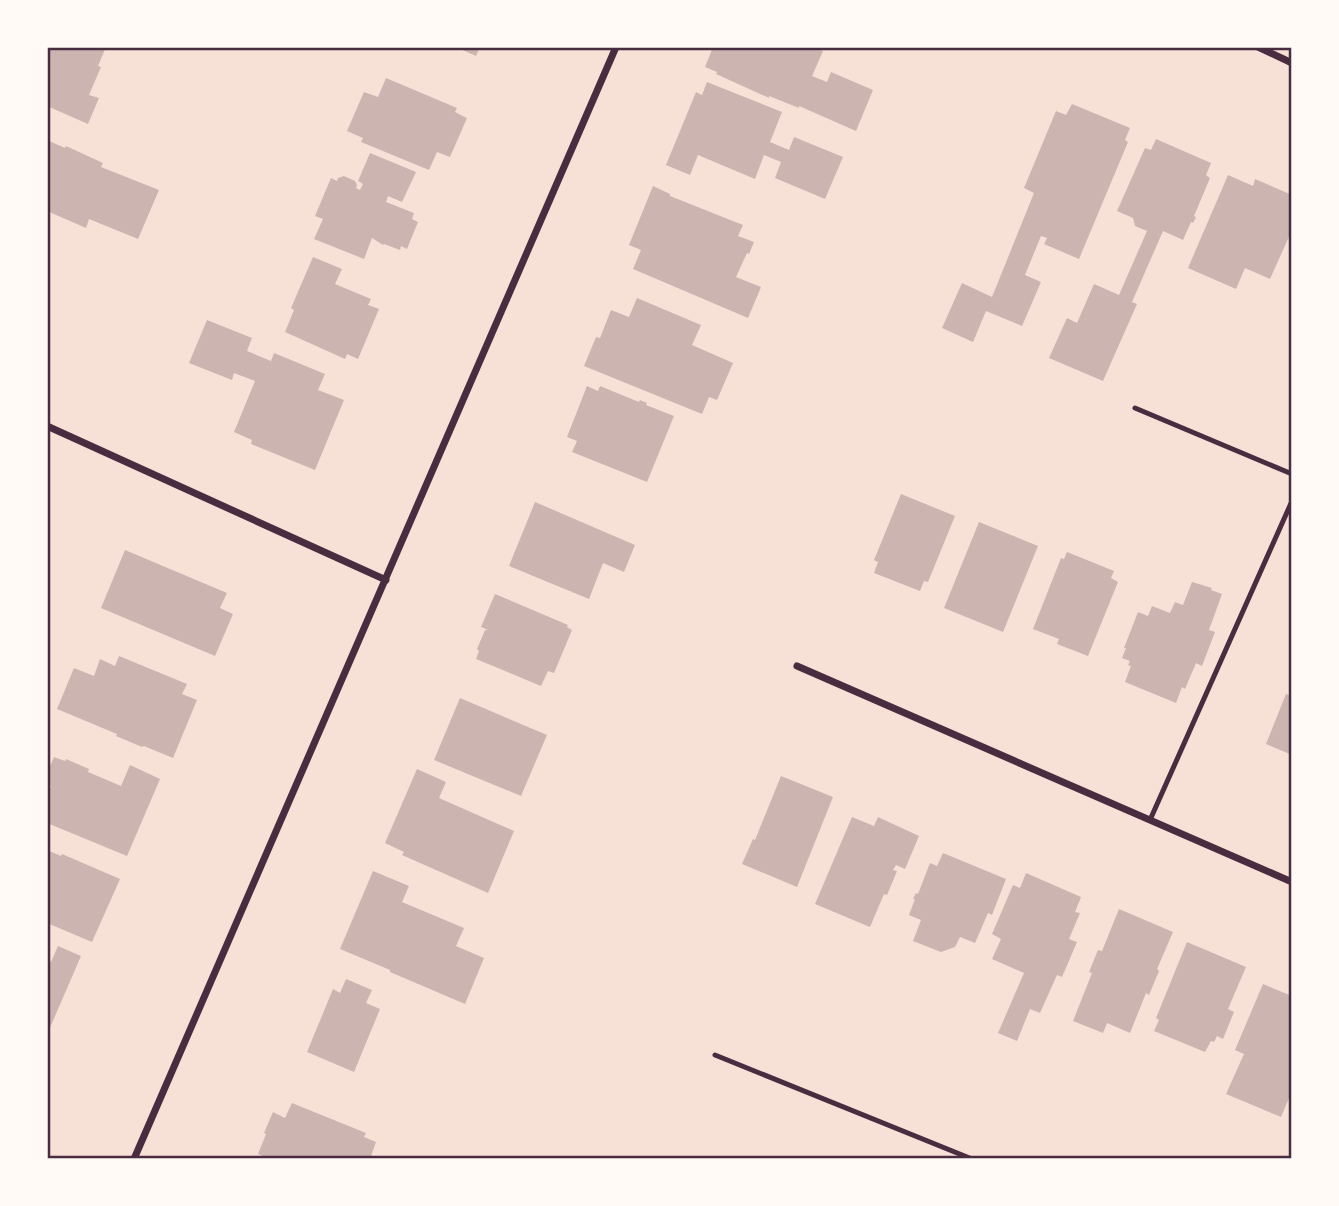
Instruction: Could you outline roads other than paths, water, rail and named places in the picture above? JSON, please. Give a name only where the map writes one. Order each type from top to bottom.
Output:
[{"type":"street","points":[[134,1159],[616,47]]},
{"type":"street","points":[[1258,47],[1292,63]]},
{"type":"street","points":[[47,426],[386,580]]},
{"type":"street","points":[[797,666],[1292,882]]},
{"type":"lane","points":[[1135,408],[1292,474]]},
{"type":"lane","points":[[1150,820],[1292,501]]},
{"type":"lane","points":[[715,1055],[972,1159]]}]
